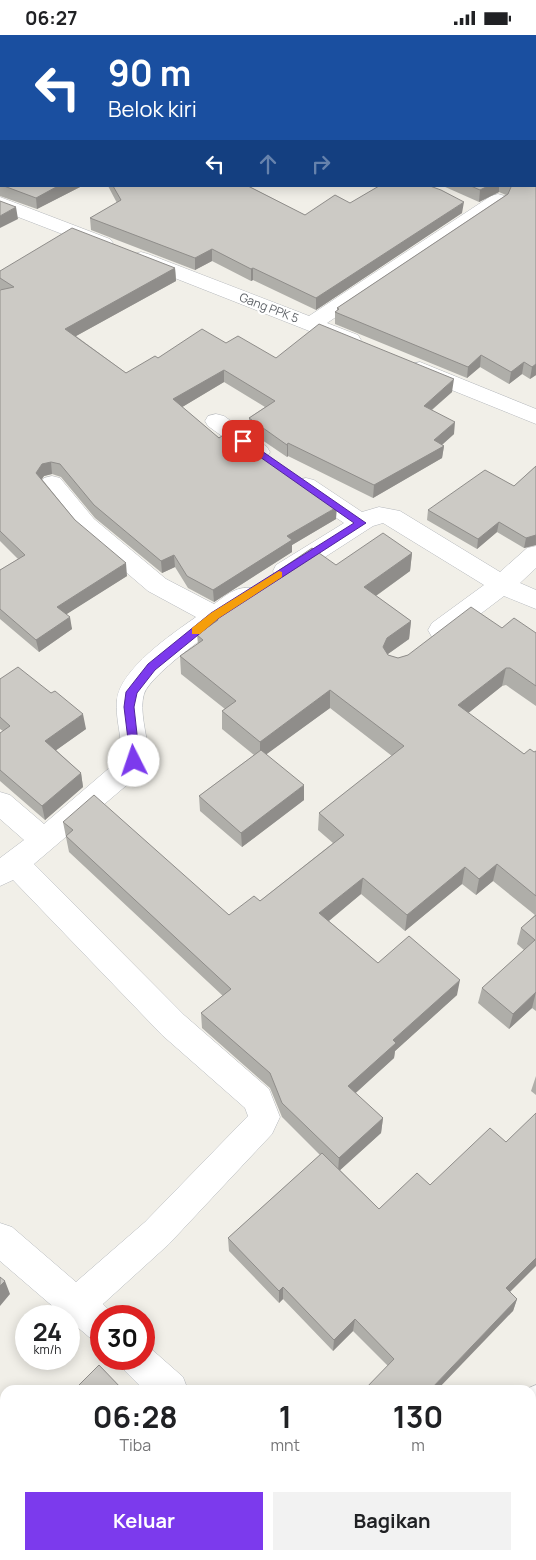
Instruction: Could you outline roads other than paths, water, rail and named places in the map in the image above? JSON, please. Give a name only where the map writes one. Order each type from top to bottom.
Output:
[{"type":"street","points":[[312,324],[472,208],[498,200]]},
{"type":"street","name":"Gang PPK 5","points":[[0,203],[312,324],[366,347]]},
{"type":"street","points":[[402,361],[536,417]]},
{"type":"street","points":[[216,421],[361,523]]},
{"type":"street","points":[[52,484],[86,525],[157,585],[215,615]]},
{"type":"street","points":[[97,1305],[157,1233],[261,1124],[264,1117],[258,1099],[173,1025],[8,869],[44,841],[134,761],[129,707],[131,692],[152,667],[215,615],[373,516],[382,514],[392,517],[502,585],[536,600]]},
{"type":"street","points":[[426,641],[502,585],[536,554]]},
{"type":"street","points":[[0,803],[44,841]]},
{"type":"street","points":[[0,1239],[90,1314]]},
{"type":"street","points":[[149,1370],[165,1385]]}]
